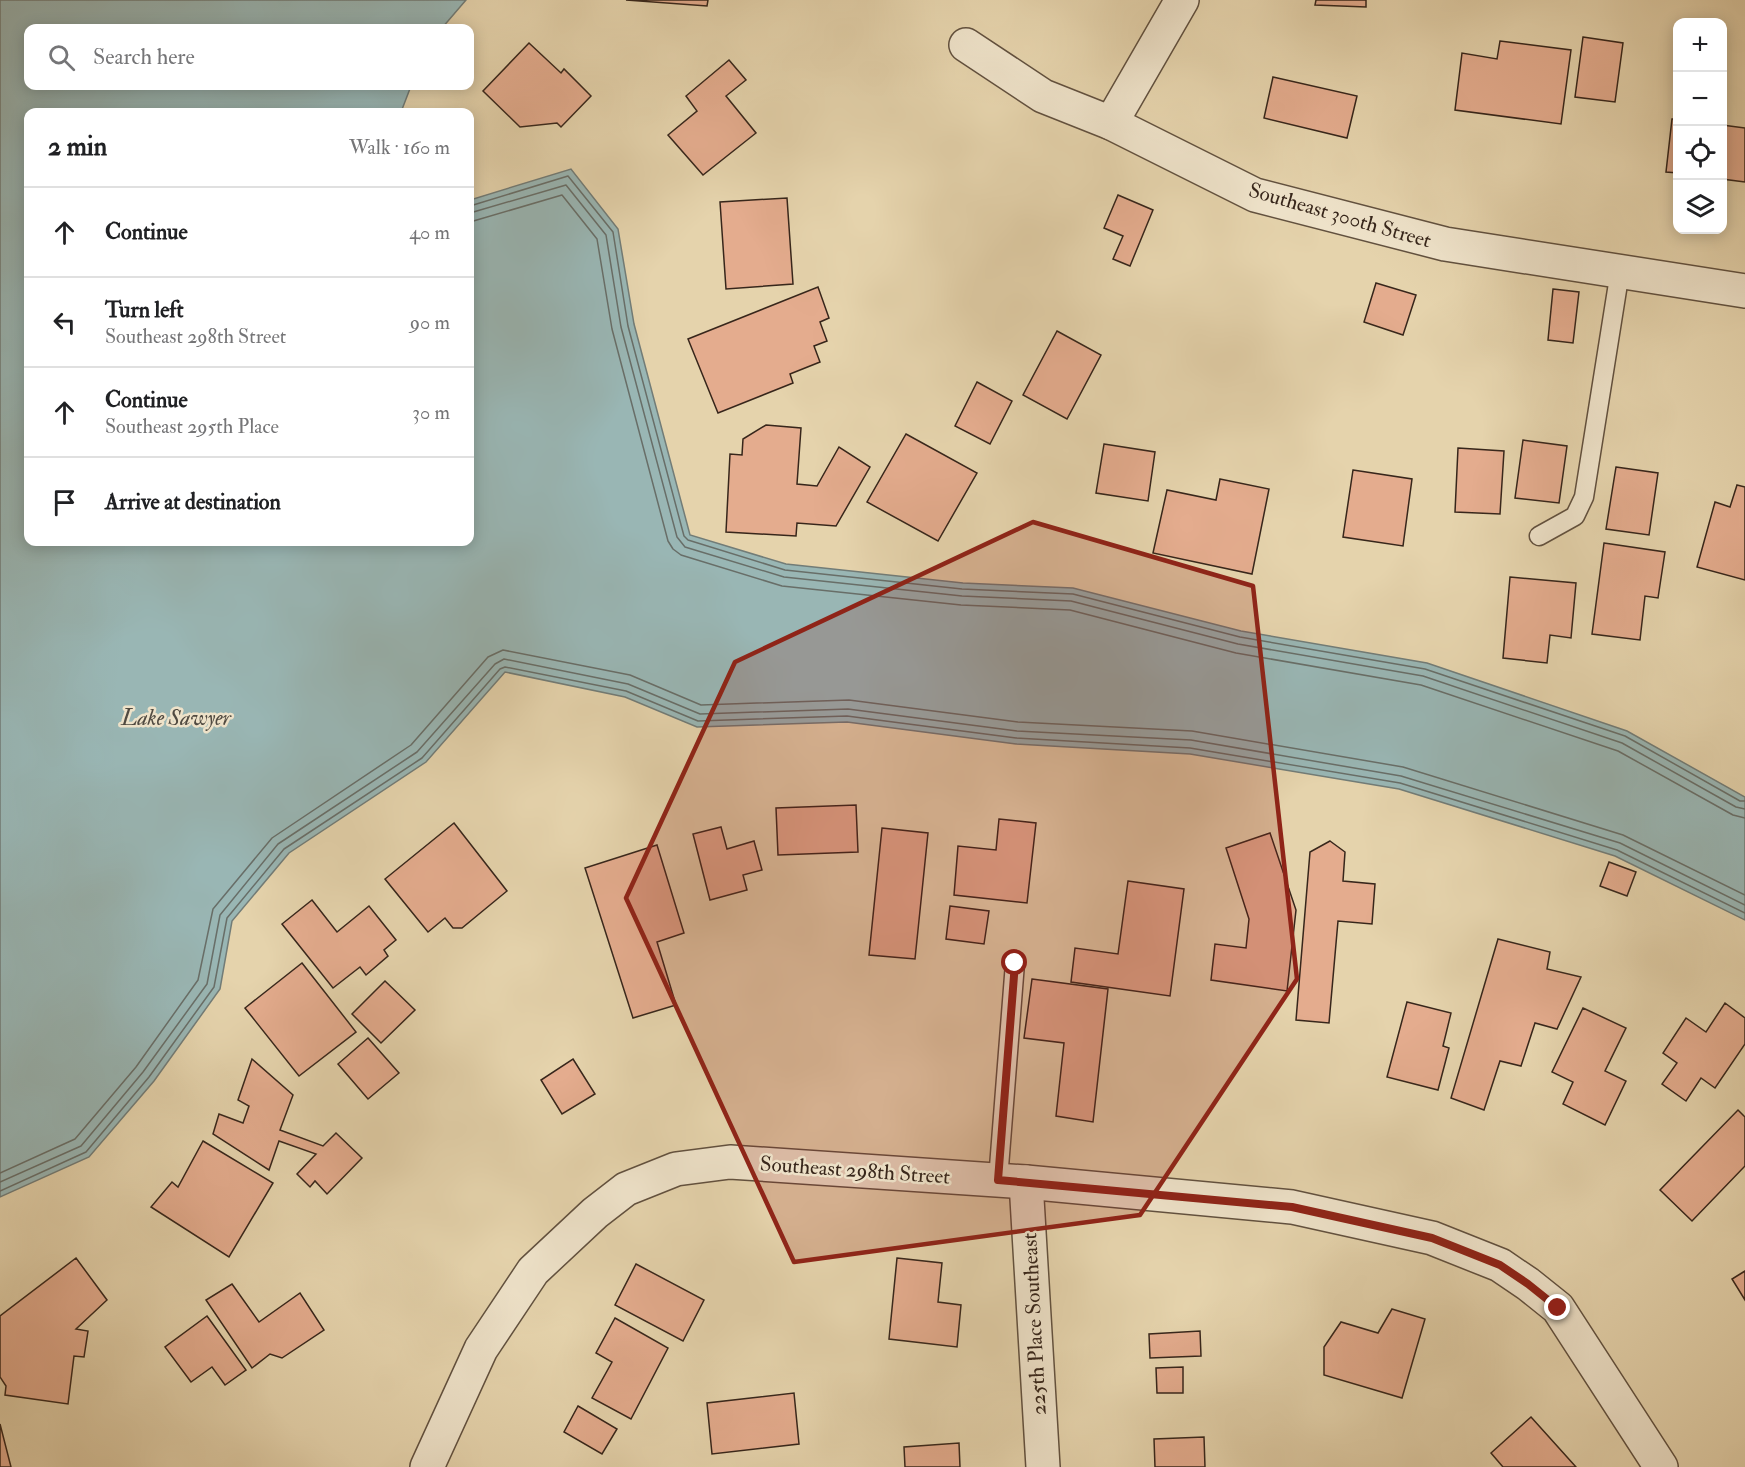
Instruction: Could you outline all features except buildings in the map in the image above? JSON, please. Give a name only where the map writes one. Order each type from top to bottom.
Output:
[{"type":"street","points":[[1111,123],[1182,0]]},
{"type":"street","name":"Southeast 300th Street","points":[[966,45],[1042,96],[1111,123],[1255,195],[1445,244],[1745,291]]},
{"type":"street","name":"Southeast 298th Street","points":[[427,1467],[481,1349],[533,1271],[595,1213],[626,1189],[675,1169],[730,1162],[1012,1181],[1292,1207],[1432,1238],[1500,1265],[1558,1308],[1662,1467]]},
{"type":"street","name":"225th Place Southeast","points":[[1012,1181],[1042,1467]]},
{"type":"lane","points":[[1539,536],[1575,516],[1584,497],[1620,271]]},
{"type":"lane","points":[[1012,1181],[1015,963]]},
{"type":"highlighted area","points":[[1033,522],[1253,586],[1297,979],[1140,1215],[794,1262],[626,898],[735,662]]},
{"type":"water","name":"Lake Sawyer","points":[[0,0],[466,0],[445,24],[24,24],[24,90],[409,90],[403,108],[24,108],[24,546],[474,546],[474,199],[571,169],[618,229],[634,324],[690,535],[786,564],[963,583],[1073,588],[1241,631],[1427,663],[1627,731],[1745,797],[1745,920],[1615,856],[1399,789],[1190,754],[1016,744],[847,722],[697,727],[625,697],[505,672],[426,762],[289,853],[232,921],[220,989],[154,1081],[89,1157],[0,1197]]},
{"type":"route","points":[[1015,963],[998,1180],[1292,1207],[1432,1238],[1500,1265],[1558,1308]]}]
